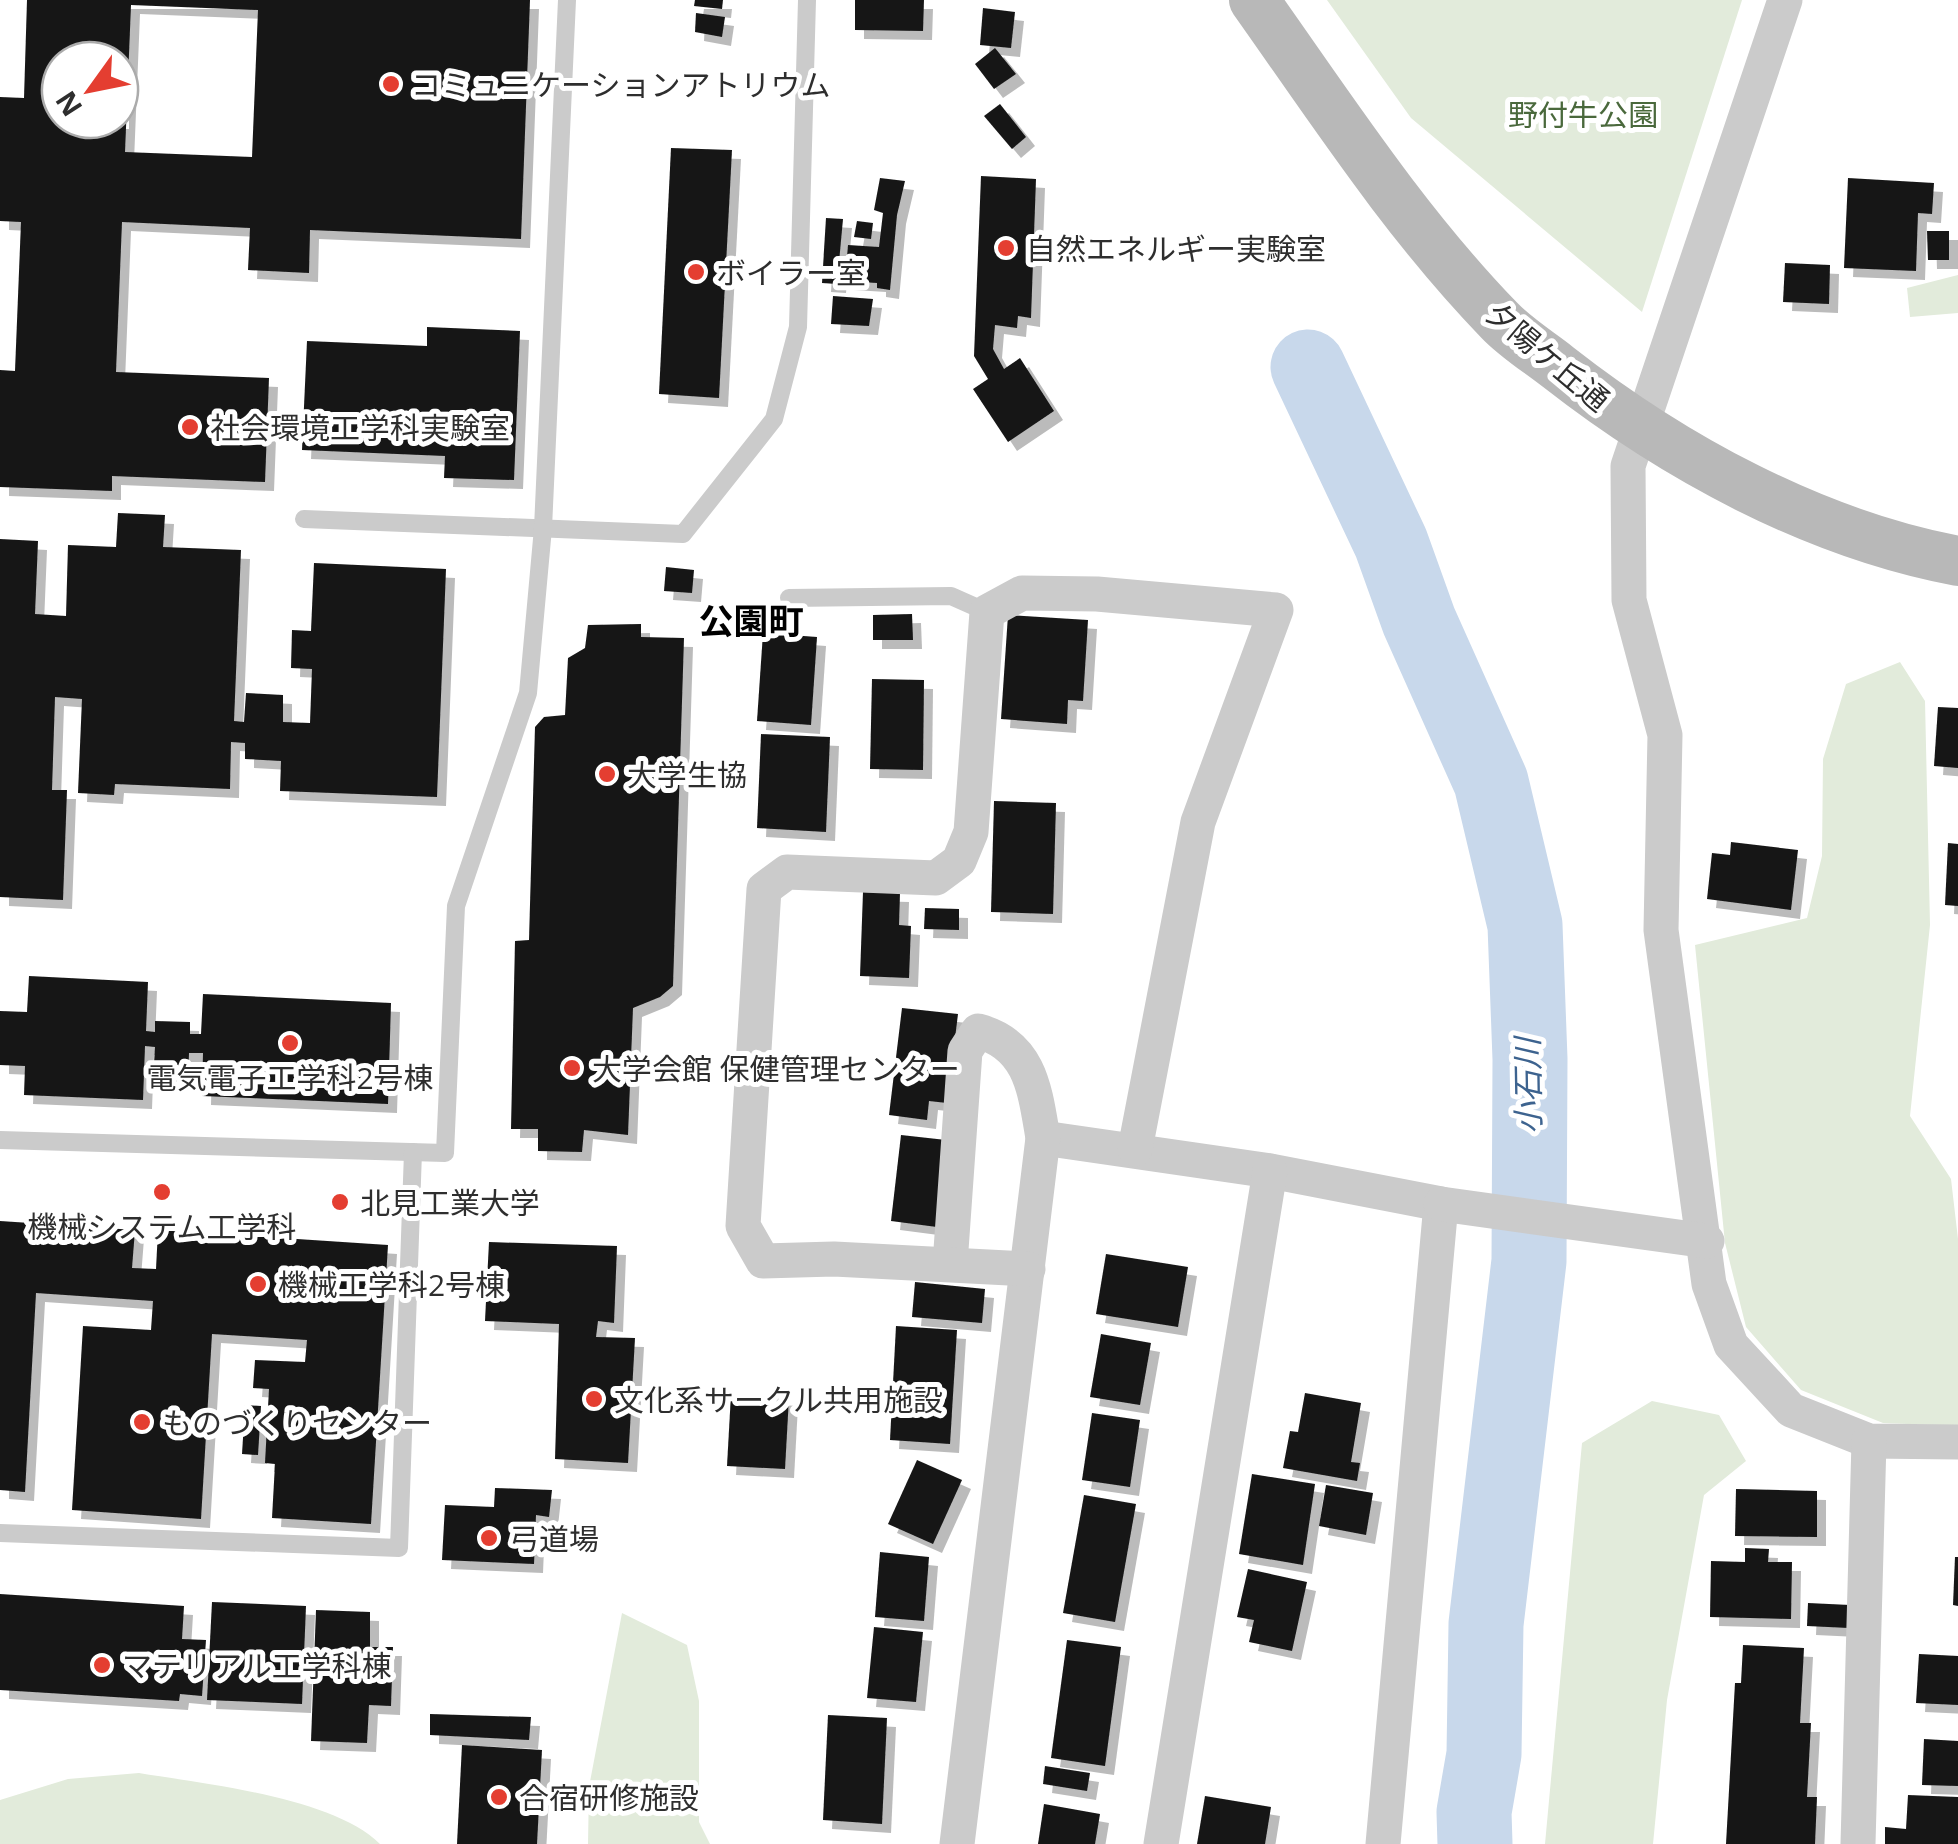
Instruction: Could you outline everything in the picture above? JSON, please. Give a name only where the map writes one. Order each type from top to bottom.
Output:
[{"type":"street","name":"夕陽ケ丘通","points":[[1254,0],[1413,225],[1502,323],[1624,420],[1747,486],[1894,549],[1958,562]]},
{"type":"street","points":[[1785,0],[1628,466],[1628,600],[1665,735],[1661,930],[1709,1284],[1730,1345],[1791,1410],[1869,1440],[1958,1442]]},
{"type":"street","points":[[1028,1269],[763,1261],[743,1226],[764,888],[787,872],[936,878],[959,861],[971,832],[988,612],[1022,593],[1097,594],[1276,610],[1198,822],[1135,1149]]},
{"type":"street","points":[[950,1264],[965,1051],[978,1031],[1019,1052],[1034,1087],[1043,1138],[957,1844]]},
{"type":"street","points":[[1043,1138],[1270,1171],[1441,1204],[1706,1242]]},
{"type":"street","points":[[1160,1844],[1270,1171]]},
{"type":"street","points":[[1384,1844],[1441,1204]]},
{"type":"street","points":[[1858,1844],[1869,1440]]},
{"type":"lane","points":[[0,1140],[445,1153],[456,906],[528,694],[543,528],[567,0]]},
{"type":"lane","points":[[304,519],[684,534],[774,418],[798,327],[807,0]]},
{"type":"lane","points":[[789,598],[951,596],[988,612]]},
{"type":"lane","points":[[0,1533],[399,1548],[413,1152]]},
{"type":"green space","name":"野付牛公園","points":[[1327,0],[1742,0],[1642,312],[1411,118]]},
{"type":"green space","points":[[1958,275],[1958,313],[1910,317],[1907,288]]},
{"type":"green space","points":[[1900,662],[1925,701],[1930,925],[1910,1116],[1951,1179],[1958,1239],[1958,1426],[1883,1423],[1801,1390],[1746,1327],[1725,1243],[1695,945],[1807,918],[1822,856],[1823,759],[1846,684]]},
{"type":"green space","points":[[1652,1401],[1719,1415],[1746,1461],[1704,1495],[1667,1700],[1653,1844],[1545,1844],[1582,1443]]},
{"type":"green space","points":[[622,1613],[687,1645],[699,1701],[699,1822],[710,1844],[588,1844],[589,1787]]},
{"type":"green space","points":[[139,1773],[300,1804],[359,1828],[380,1844],[0,1844],[0,1800],[68,1779]]},
{"type":"building","points":[[27,0],[530,0],[521,239],[310,230],[309,273],[248,270],[250,228],[122,222],[116,372],[269,378],[265,482],[112,476],[112,491],[0,487],[0,370],[15,371],[21,222],[0,221],[0,97],[24,98]],"holes":[[[131,5],[258,10],[252,157],[125,152],[125,140],[40,140],[40,40],[130,40]]]},
{"type":"building","points":[[695,0],[723,0],[722,9],[694,6]]},
{"type":"building","points":[[855,0],[924,0],[923,31],[855,30]]},
{"type":"building","points":[[983,8],[1015,12],[1011,48],[980,45]]},
{"type":"building","points":[[696,13],[725,17],[722,37],[695,32]]},
{"type":"building","points":[[995,48],[1016,74],[994,89],[975,64]]},
{"type":"building","points":[[1000,104],[1026,137],[1012,149],[984,116]]},
{"type":"building","name":"ボイラー室","points":[[671,148],[732,150],[719,398],[659,394]]},
{"type":"building","name":"自然エネルギー実験室","points":[[981,176],[1036,179],[1031,318],[1018,316],[1017,328],[995,325],[993,349],[1004,369],[1020,358],[1054,411],[1008,442],[973,389],[988,379],[974,356]]},
{"type":"building","points":[[880,178],[905,181],[897,215],[890,290],[877,288],[877,283],[845,281],[848,245],[879,247],[883,213],[874,210]]},
{"type":"building","points":[[1848,178],[1934,183],[1932,214],[1918,213],[1916,271],[1844,268]]},
{"type":"building","points":[[826,218],[843,219],[837,284],[822,283]]},
{"type":"building","points":[[857,221],[873,223],[871,239],[854,237]]},
{"type":"building","points":[[1927,231],[1949,231],[1949,260],[1928,260]]},
{"type":"building","points":[[1785,263],[1830,265],[1829,304],[1783,302]]},
{"type":"building","points":[[833,296],[873,299],[869,326],[831,324]]},
{"type":"building","points":[[427,327],[520,331],[514,480],[444,478],[445,456],[302,450],[307,341],[427,346]]},
{"type":"building","points":[[118,513],[165,515],[163,547],[241,550],[234,721],[244,722],[246,693],[283,695],[283,722],[310,723],[312,669],[291,668],[292,630],[311,631],[314,563],[446,569],[437,797],[280,791],[281,761],[245,759],[245,743],[231,742],[230,789],[115,784],[114,795],[78,793],[82,699],[55,697],[52,790],[67,790],[63,900],[0,897],[0,539],[38,541],[35,614],[66,616],[68,545],[116,547]]},
{"type":"building","points":[[666,567],[694,570],[692,593],[664,591]]},
{"type":"building","points":[[912,614],[913,640],[873,640],[873,615]]},
{"type":"building","points":[[1008,615],[1088,620],[1083,701],[1068,700],[1067,724],[1001,719]]},
{"type":"building","name":"大学生協","points":[[641,624],[641,637],[684,638],[673,986],[660,997],[633,1008],[628,1135],[584,1130],[582,1152],[538,1151],[538,1129],[511,1129],[515,941],[529,940],[535,727],[544,717],[565,715],[568,658],[585,648],[588,625]]},
{"type":"building","points":[[763,633],[817,637],[811,725],[757,721]]},
{"type":"building","points":[[872,679],[924,680],[923,770],[870,769]]},
{"type":"building","points":[[1938,707],[1958,708],[1958,768],[1934,766]]},
{"type":"building","points":[[761,734],[830,737],[826,832],[757,828]]},
{"type":"building","points":[[994,801],[1056,803],[1053,914],[991,912]]},
{"type":"building","points":[[1731,842],[1798,850],[1791,910],[1707,899],[1712,853],[1730,855]]},
{"type":"building","points":[[1948,843],[1958,844],[1958,906],[1945,905]]},
{"type":"building","points":[[863,892],[900,893],[899,925],[911,926],[909,978],[860,976]]},
{"type":"building","points":[[925,908],[959,909],[959,930],[924,929]]},
{"type":"building","points":[[29,976],[148,982],[146,1031],[155,1032],[155,1021],[190,1022],[190,1034],[201,1034],[203,994],[391,1003],[388,1104],[202,1096],[203,1053],[189,1053],[188,1083],[153,1081],[155,1047],[145,1046],[143,1100],[24,1095],[25,1066],[0,1065],[0,1011],[27,1012]]},
{"type":"building","points":[[902,1008],[958,1014],[947,1103],[929,1101],[927,1120],[889,1115]]},
{"type":"building","points":[[901,1135],[946,1140],[937,1227],[891,1221]]},
{"type":"building","points":[[0,1221],[135,1230],[132,1268],[156,1269],[158,1230],[388,1245],[371,1524],[272,1518],[275,1464],[265,1463],[269,1389],[253,1388],[255,1360],[305,1362],[307,1340],[212,1334],[201,1519],[72,1510],[83,1326],[151,1330],[153,1301],[36,1293],[25,1492],[0,1490]]},
{"type":"building","name":"文化系サークル共用施設","points":[[489,1242],[617,1246],[614,1323],[598,1321],[596,1337],[635,1338],[628,1463],[555,1459],[559,1324],[485,1321]]},
{"type":"building","points":[[1106,1254],[1188,1267],[1178,1327],[1096,1314]]},
{"type":"building","points":[[915,1282],[985,1289],[982,1323],[912,1317]]},
{"type":"building","points":[[896,1326],[957,1330],[950,1444],[890,1440]]},
{"type":"building","points":[[1101,1334],[1151,1343],[1140,1405],[1090,1397]]},
{"type":"building","points":[[1305,1393],[1361,1403],[1351,1462],[1360,1463],[1357,1481],[1283,1468],[1290,1431],[1298,1432]]},
{"type":"building","points":[[731,1394],[789,1397],[785,1469],[727,1466]]},
{"type":"building","points":[[245,1405],[261,1406],[258,1455],[242,1454]]},
{"type":"building","points":[[1092,1413],[1140,1420],[1130,1487],[1082,1480]]},
{"type":"building","points":[[917,1460],[962,1480],[933,1544],[888,1524]]},
{"type":"building","points":[[1252,1474],[1315,1484],[1303,1565],[1239,1554]]},
{"type":"building","points":[[1326,1485],[1373,1493],[1366,1535],[1319,1526]]},
{"type":"building","name":"弓道場","points":[[495,1488],[552,1490],[549,1517],[536,1515],[534,1564],[442,1560],[445,1505],[494,1507]]},
{"type":"building","points":[[1736,1489],[1817,1491],[1817,1537],[1735,1536]]},
{"type":"building","points":[[1084,1495],[1136,1504],[1115,1622],[1063,1613]]},
{"type":"building","points":[[1745,1548],[1769,1549],[1768,1562],[1792,1562],[1791,1619],[1710,1617],[1711,1561],[1745,1562]]},
{"type":"building","points":[[880,1552],[929,1557],[924,1621],[875,1617]]},
{"type":"building","points":[[1958,1557],[1958,1606],[1953,1605]]},
{"type":"building","points":[[1248,1569],[1307,1582],[1292,1651],[1249,1642],[1254,1620],[1237,1617]]},
{"type":"building","name":"マテリアル工学科棟","points":[[0,1594],[184,1606],[182,1639],[206,1640],[202,1696],[180,1694],[179,1701],[0,1690]]},
{"type":"building","points":[[212,1602],[306,1606],[302,1704],[207,1700]]},
{"type":"building","points":[[1808,1603],[1850,1605],[1849,1628],[1807,1626]]},
{"type":"building","points":[[316,1610],[370,1612],[370,1647],[393,1647],[391,1706],[369,1705],[367,1743],[311,1741]]},
{"type":"building","points":[[874,1627],[923,1632],[916,1702],[867,1698]]},
{"type":"building","points":[[1067,1640],[1121,1647],[1105,1766],[1051,1758]]},
{"type":"building","points":[[1743,1645],[1804,1648],[1800,1723],[1811,1723],[1807,1797],[1817,1797],[1815,1844],[1726,1844],[1735,1683],[1741,1683]]},
{"type":"building","points":[[1919,1654],[1958,1656],[1958,1705],[1916,1703]]},
{"type":"building","points":[[430,1714],[531,1717],[529,1740],[430,1735]]},
{"type":"building","points":[[828,1715],[887,1718],[882,1824],[823,1820]]},
{"type":"building","points":[[1924,1739],[1958,1741],[1958,1786],[1922,1785]]},
{"type":"building","name":"合宿研修施設","points":[[462,1745],[542,1750],[537,1844],[457,1844]]},
{"type":"building","points":[[1045,1766],[1090,1773],[1087,1791],[1043,1784]]},
{"type":"building","points":[[1908,1795],[1958,1797],[1958,1844],[1885,1844],[1885,1827],[1906,1829]]},
{"type":"building","points":[[1205,1796],[1271,1807],[1265,1844],[1197,1844]]},
{"type":"building","points":[[1044,1804],[1100,1814],[1095,1844],[1038,1844]]},
{"type":"waterway","name":"小石川","points":[[1308,367],[1391,543],[1419,621],[1491,782],[1525,925],[1530,1059],[1529,1261],[1486,1624],[1484,1754],[1474,1812],[1475,1844]]},
{"type":"place","name":"コミュニケーションアトリウム","points":[[391,84]]},
{"type":"place","name":"自然エネルギー実験室","points":[[1006,248]]},
{"type":"place","name":"ボイラー室","points":[[696,272]]},
{"type":"place","name":"社会環境工学科実験室","points":[[190,427]]},
{"type":"place","name":"大学生協","points":[[607,774]]},
{"type":"place","name":"電気電子工学科2号棟","points":[[290,1043]]},
{"type":"place","name":"大学会館 保健管理センター","points":[[572,1068]]},
{"type":"place","name":"機械システム工学科","points":[[162,1192]]},
{"type":"place","name":"北見工業大学","points":[[340,1202]]},
{"type":"place","name":"機械工学科2号棟","points":[[258,1284]]},
{"type":"place","name":"文化系サークル共用施設","points":[[594,1399]]},
{"type":"place","name":"ものづくりセンター","points":[[142,1422]]},
{"type":"place","name":"弓道場","points":[[489,1538]]},
{"type":"place","name":"マテリアル工学科棟","points":[[102,1665]]},
{"type":"place","name":"合宿研修施設","points":[[499,1797]]},
{"type":"district","name":"公園町","points":[[751,620]]}]
